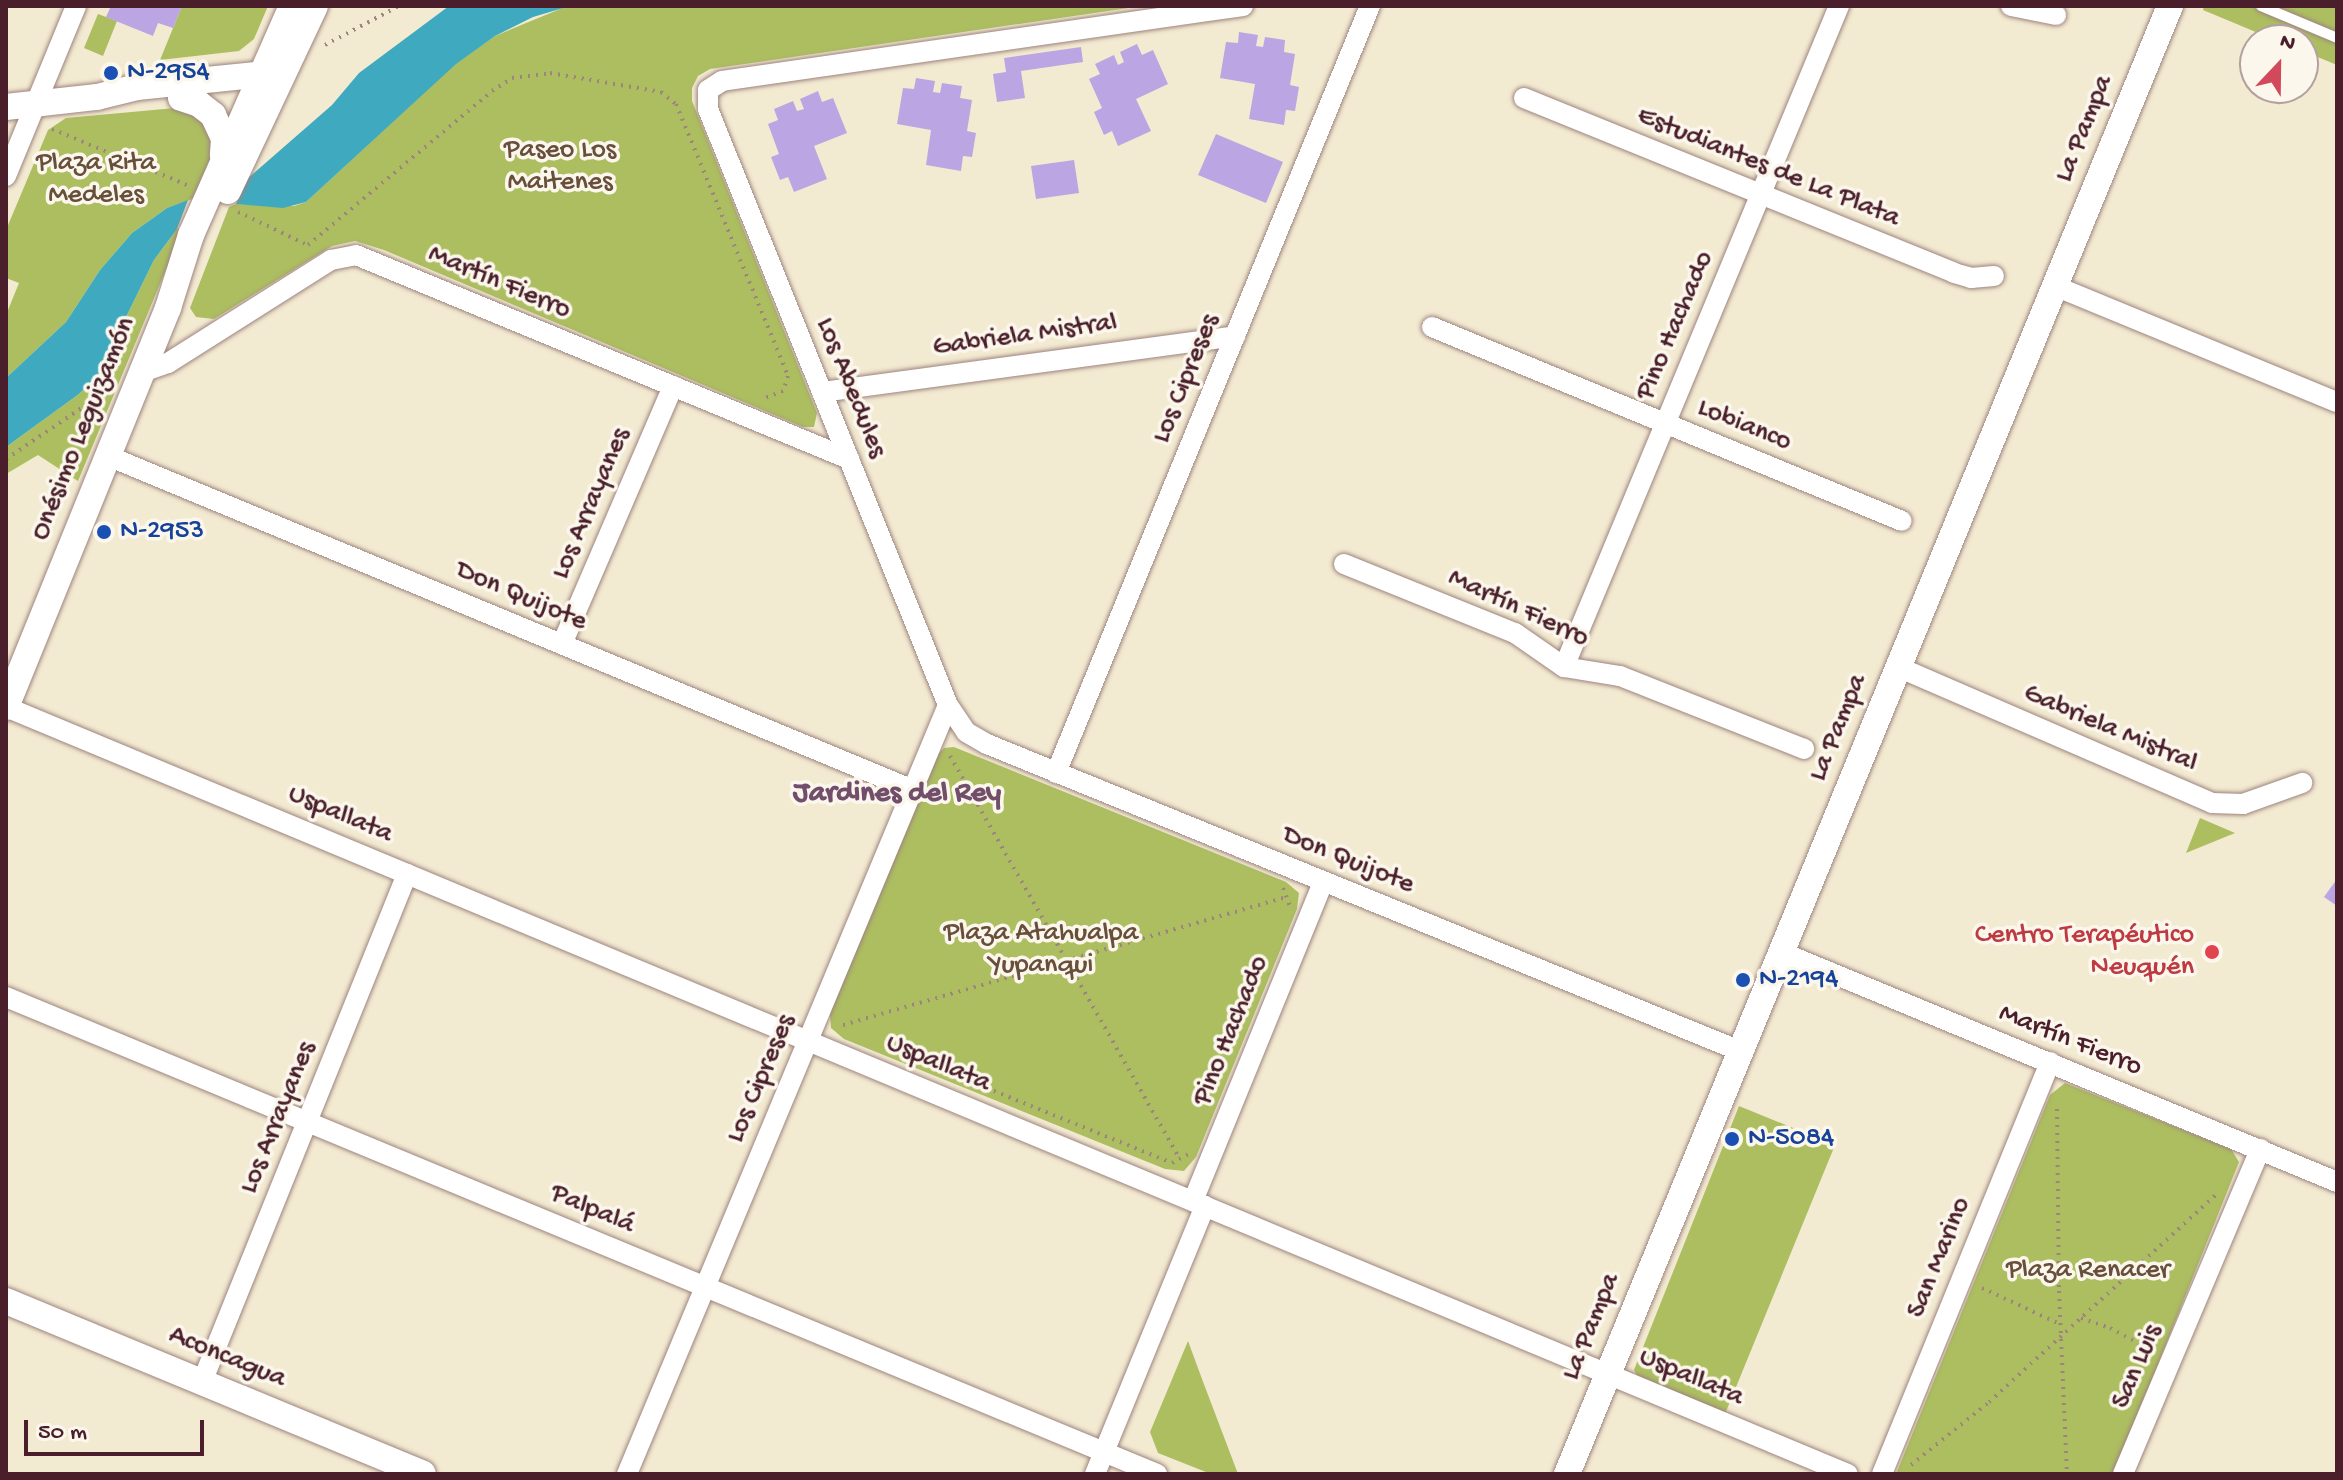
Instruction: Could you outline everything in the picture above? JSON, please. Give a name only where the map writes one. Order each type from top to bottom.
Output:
[{"type":"street","points":[[6,176],[76,6]]},
{"type":"street","name":"Onésimo Leguizamón","points":[[168,308],[195,264],[271,82],[292,6]]},
{"type":"street","name":"Onésimo Leguizamón","points":[[6,707],[168,308],[191,235],[222,159],[315,6]]},
{"type":"street","name":"Los Abedules","points":[[948,705],[708,109],[708,90],[722,81],[1243,6]]},
{"type":"street","name":"Los Cipreses","points":[[1056,773],[1370,6]]},
{"type":"street","name":"Pino Hachado","points":[[1564,667],[1839,6]]},
{"type":"street","points":[[2011,6],[2056,15]]},
{"type":"street","name":"La Pampa","points":[[1567,1474],[2170,6]]},
{"type":"street","points":[[97,97],[144,101],[181,98],[271,82]]},
{"type":"street","points":[[6,107],[97,97],[137,87],[271,82]]},
{"type":"street","points":[[181,98],[199,104],[213,115],[224,139],[222,159]]},
{"type":"street","name":"Estudiantes de La Plata","points":[[1524,98],[1954,273],[1971,278],[1994,276]]},
{"type":"street","name":"Martín Fierro","points":[[142,372],[168,363],[331,260],[350,254],[849,459]]},
{"type":"street","points":[[2055,286],[2337,402]]},
{"type":"street","name":"Lobianco","points":[[1432,327],[1902,521]]},
{"type":"street","name":"Gabriela Mistral","points":[[822,392],[1235,336]]},
{"type":"street","name":"Los Arrayanes","points":[[562,644],[673,386]]},
{"type":"street","name":"Don Quijote","points":[[108,456],[913,790]]},
{"type":"street","name":"Martín Fierro","points":[[1344,564],[1515,633],[1564,667],[1628,679],[1804,749]]},
{"type":"street","name":"Gabriela Mistral","points":[[1898,667],[2212,803],[2234,806],[2302,783]]},
{"type":"street","name":"Los Cipreses","points":[[627,1474],[948,705]]},
{"type":"street","name":"Don Quijote","points":[[948,705],[959,724],[976,739],[1740,1051]]},
{"type":"street","name":"Uspallata","points":[[6,707],[1848,1474]]},
{"type":"street","name":"Los Arrayanes","points":[[202,1382],[407,874]]},
{"type":"street","name":"Pino Hachado","points":[[1095,1474],[1323,882]]},
{"type":"street","name":"Martín Fierro","points":[[1781,952],[2337,1182]]},
{"type":"street","name":"Palpalá","points":[[6,997],[1157,1474]]},
{"type":"street","name":"San Marino","points":[[1882,1474],[2050,1062]]},
{"type":"street","name":"San Luis","points":[[2123,1474],[2260,1149]]},
{"type":"street","name":"Aconcagua","points":[[6,1301],[423,1474]]},
{"type":"lane","points":[[2261,6],[2337,38]]},
{"type":"path","points":[[323,46],[399,6]]},
{"type":"path","points":[[308,245],[512,78],[550,73],[661,92],[676,104],[788,376],[783,391],[765,399],[753,398]]},
{"type":"path","points":[[47,138],[60,123]]},
{"type":"path","points":[[52,129],[196,189]]},
{"type":"path","points":[[229,207],[317,247]]},
{"type":"path","points":[[6,459],[106,392],[142,372]]},
{"type":"path","points":[[100,406],[111,378]]},
{"type":"path","points":[[941,761],[953,755],[1180,1159]]},
{"type":"path","points":[[1269,882],[1283,888],[1291,906]]},
{"type":"path","points":[[843,1025],[1287,897]]},
{"type":"path","points":[[837,1015],[847,1031]]},
{"type":"path","points":[[921,1061],[1172,1163],[1189,1154]]},
{"type":"path","points":[[2056,1098],[2060,1324],[2067,1474]]},
{"type":"path","points":[[1907,1469],[1979,1411],[2221,1190],[2215,1205]]},
{"type":"path","points":[[1980,1288],[2060,1324]]},
{"type":"path","points":[[2081,1318],[2124,1334],[2155,1353]]},
{"type":"green space","points":[[182,6],[268,6],[254,39],[239,51],[160,60]]},
{"type":"green space","name":"Paseo Los Maitenes","points":[[1142,6],[710,69],[698,76],[692,88],[692,101],[817,413],[814,427],[803,427],[384,250],[355,241],[332,246],[214,319],[196,317],[190,308],[229,207],[236,204],[294,206],[306,202],[455,64],[495,36],[565,7]]},
{"type":"green space","points":[[2204,6],[2337,6],[2337,65],[2319,58],[2319,24],[2239,25],[2203,10]]},
{"type":"green space","points":[[98,14],[117,21],[103,56],[84,48]]},
{"type":"green space","name":"Plaza Rita Medeles","points":[[175,108],[197,112],[215,148],[195,198],[167,208],[132,233],[100,270],[66,322],[6,378],[6,315],[19,283],[6,278],[6,230],[48,130],[66,118]]},
{"type":"green space","points":[[184,226],[78,481],[38,455],[6,474],[6,447],[79,394],[97,376],[154,260],[177,229]]},
{"type":"green space","name":"Plaza Atahualpa Yupanqui","points":[[954,747],[1286,882],[1299,893],[1297,909],[1196,1157],[1184,1171],[1165,1169],[844,1039],[831,1028],[830,1013],[934,758],[944,748]]},
{"type":"green space","points":[[2200,818],[2235,833],[2186,853]]},
{"type":"green space","name":"Plaza Renacer","points":[[2065,1083],[2231,1149],[2239,1162],[2114,1474],[1896,1474],[2050,1095]]},
{"type":"green space","points":[[1739,1106],[1835,1145],[1725,1414],[1638,1377],[1634,1370]]},
{"type":"green space","points":[[1188,1341],[1238,1474],[1211,1474],[1158,1453],[1150,1432]]},
{"type":"water","points":[[449,6],[570,6],[533,17],[495,36],[456,64],[306,202],[283,208],[236,204],[247,179],[332,105],[359,73]]},
{"type":"water","points":[[188,200],[177,229],[154,260],[97,376],[79,394],[6,447],[6,378],[66,322],[100,270],[132,233],[167,208]]},
{"type":"building","points":[[111,6],[182,6],[173,28],[158,23],[153,36],[106,17]]},
{"type":"building","points":[[1239,32],[1258,35],[1256,46],[1263,47],[1265,37],[1285,40],[1284,52],[1295,54],[1290,85],[1299,87],[1295,111],[1286,110],[1284,125],[1249,119],[1255,84],[1220,78],[1226,42],[1238,43]]},
{"type":"building","points":[[1137,44],[1142,55],[1153,50],[1168,84],[1136,99],[1151,131],[1118,146],[1112,131],[1104,135],[1094,112],[1102,108],[1089,79],[1100,74],[1095,64],[1114,55],[1118,65],[1124,62],[1120,52]]},
{"type":"building","points":[[1081,47],[1083,62],[1021,71],[1025,98],[997,102],[993,74],[1006,72],[1004,58]]},
{"type":"building","points":[[916,78],[935,81],[933,92],[940,93],[942,83],[962,86],[960,98],[972,100],[967,131],[976,133],[972,157],[963,156],[961,171],[926,165],[931,130],[897,124],[903,88],[914,89]]},
{"type":"building","points":[[818,91],[822,102],[833,98],[847,133],[814,146],[827,179],[794,192],[788,177],[780,180],[771,157],[779,154],[768,124],[778,120],[774,109],[793,101],[797,111],[804,109],[800,99]]},
{"type":"building","points":[[1216,134],[1283,162],[1266,203],[1198,175]]},
{"type":"building","points":[[1074,160],[1079,193],[1036,199],[1031,166]]},
{"type":"building","points":[[2337,879],[2337,906],[2324,897]]},
{"type":"place","name":"N-2954","points":[[111,73]]},
{"type":"place","name":"N-2953","points":[[104,532]]},
{"type":"place","name":"Centro Terapéutico Neuquén","points":[[2212,952]]},
{"type":"place","name":"N-2194","points":[[1743,980]]},
{"type":"place","name":"N-5084","points":[[1732,1139]]},
{"type":"district","name":"Jardines del Rey","points":[[897,795]]}]
